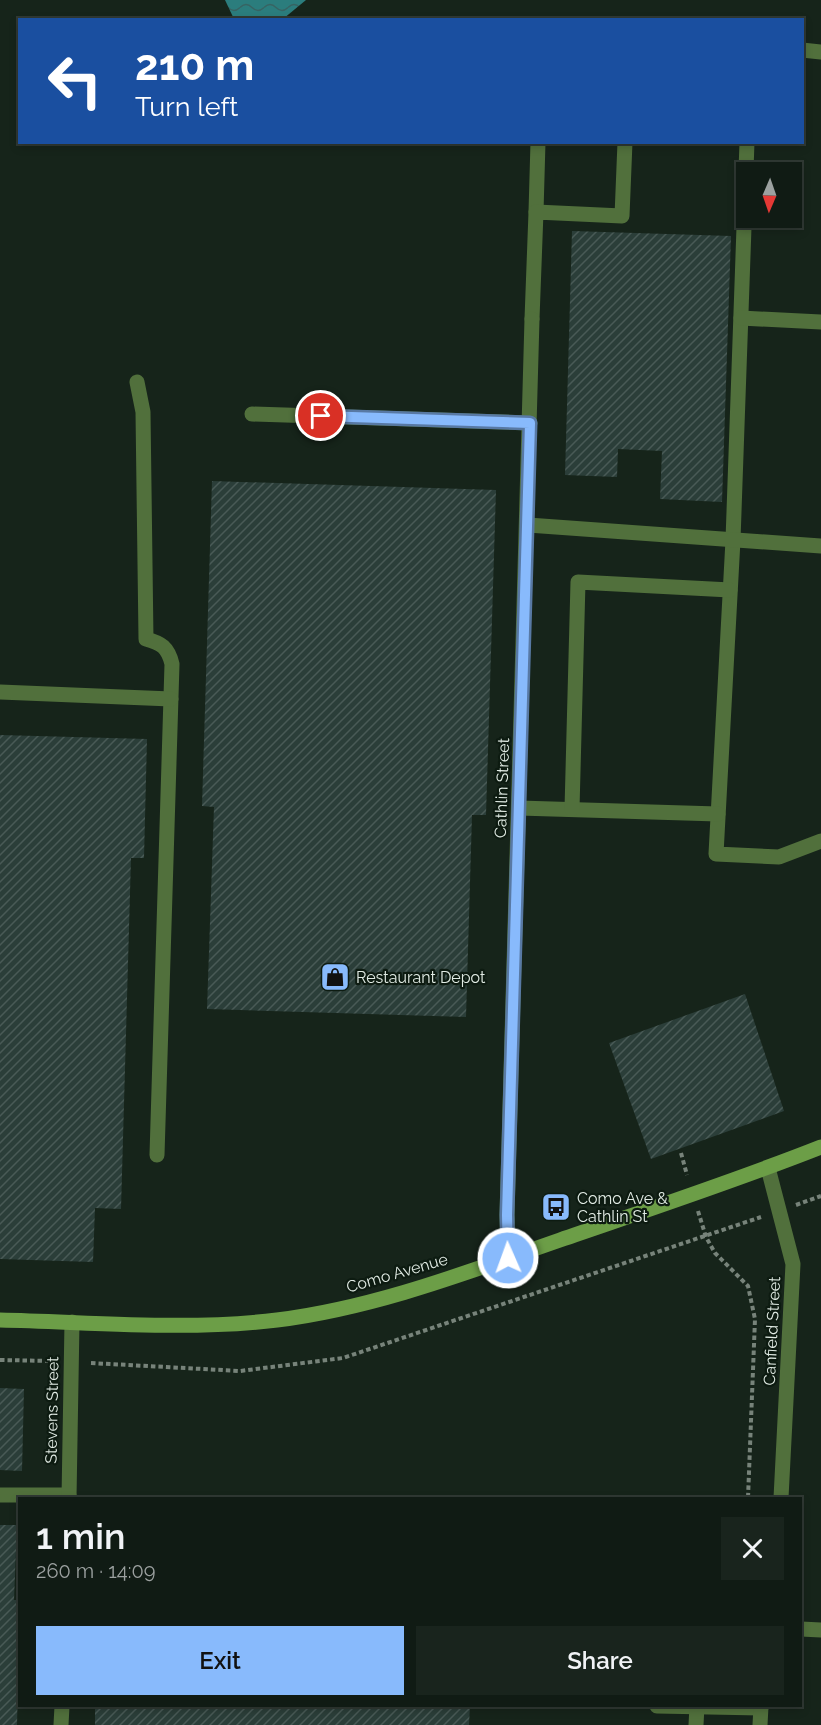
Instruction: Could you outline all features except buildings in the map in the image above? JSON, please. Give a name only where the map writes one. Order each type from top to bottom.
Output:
[{"type":"main road","name":"Como Avenue","points":[[0,1320],[227,1324],[277,1320],[339,1308],[393,1295],[508,1258],[821,1148]]},
{"type":"street","points":[[804,50],[821,52]]},
{"type":"street","name":"Cathlin Street","points":[[508,1258],[507,1215],[538,144]]},
{"type":"street","points":[[536,212],[622,216],[625,144]]},
{"type":"street","points":[[747,144],[733,540],[716,854],[779,857],[821,841]]},
{"type":"street","points":[[741,318],[821,322]]},
{"type":"street","points":[[137,382],[143,412],[146,639],[159,643],[168,650],[172,663],[157,1155]]},
{"type":"street","points":[[252,414],[530,423]]},
{"type":"street","points":[[528,525],[821,546]]},
{"type":"street","points":[[572,809],[578,582],[730,590]]},
{"type":"street","points":[[0,692],[171,699]]},
{"type":"street","points":[[519,808],[718,813]]},
{"type":"street","name":"Canfield Street","points":[[768,1168],[793,1264],[781,1497]]},
{"type":"street","name":"Stevens Street","points":[[69,1497],[72,1322]]},
{"type":"street","points":[[0,1495],[69,1497]]},
{"type":"street","points":[[802,1629],[821,1630]]},
{"type":"street","points":[[61,1725],[62,1707]]},
{"type":"street","points":[[696,1725],[697,1707]]},
{"type":"street","points":[[760,1725],[761,1707]]},
{"type":"path","points":[[0,1360],[240,1371],[343,1358],[706,1237],[821,1196]]},
{"type":"path","points":[[706,1237],[715,1253],[748,1286],[755,1319],[748,1497]]},
{"type":"water","points":[[225,0],[306,0],[284,18],[234,18]]},
{"type":"place","name":"Restaurant Depot","points":[[335,977]]},
{"type":"place","name":"Como Ave & Cathlin St","points":[[556,1207]]},
{"type":"route","points":[[321,416],[530,423],[507,1215],[508,1258]]}]
